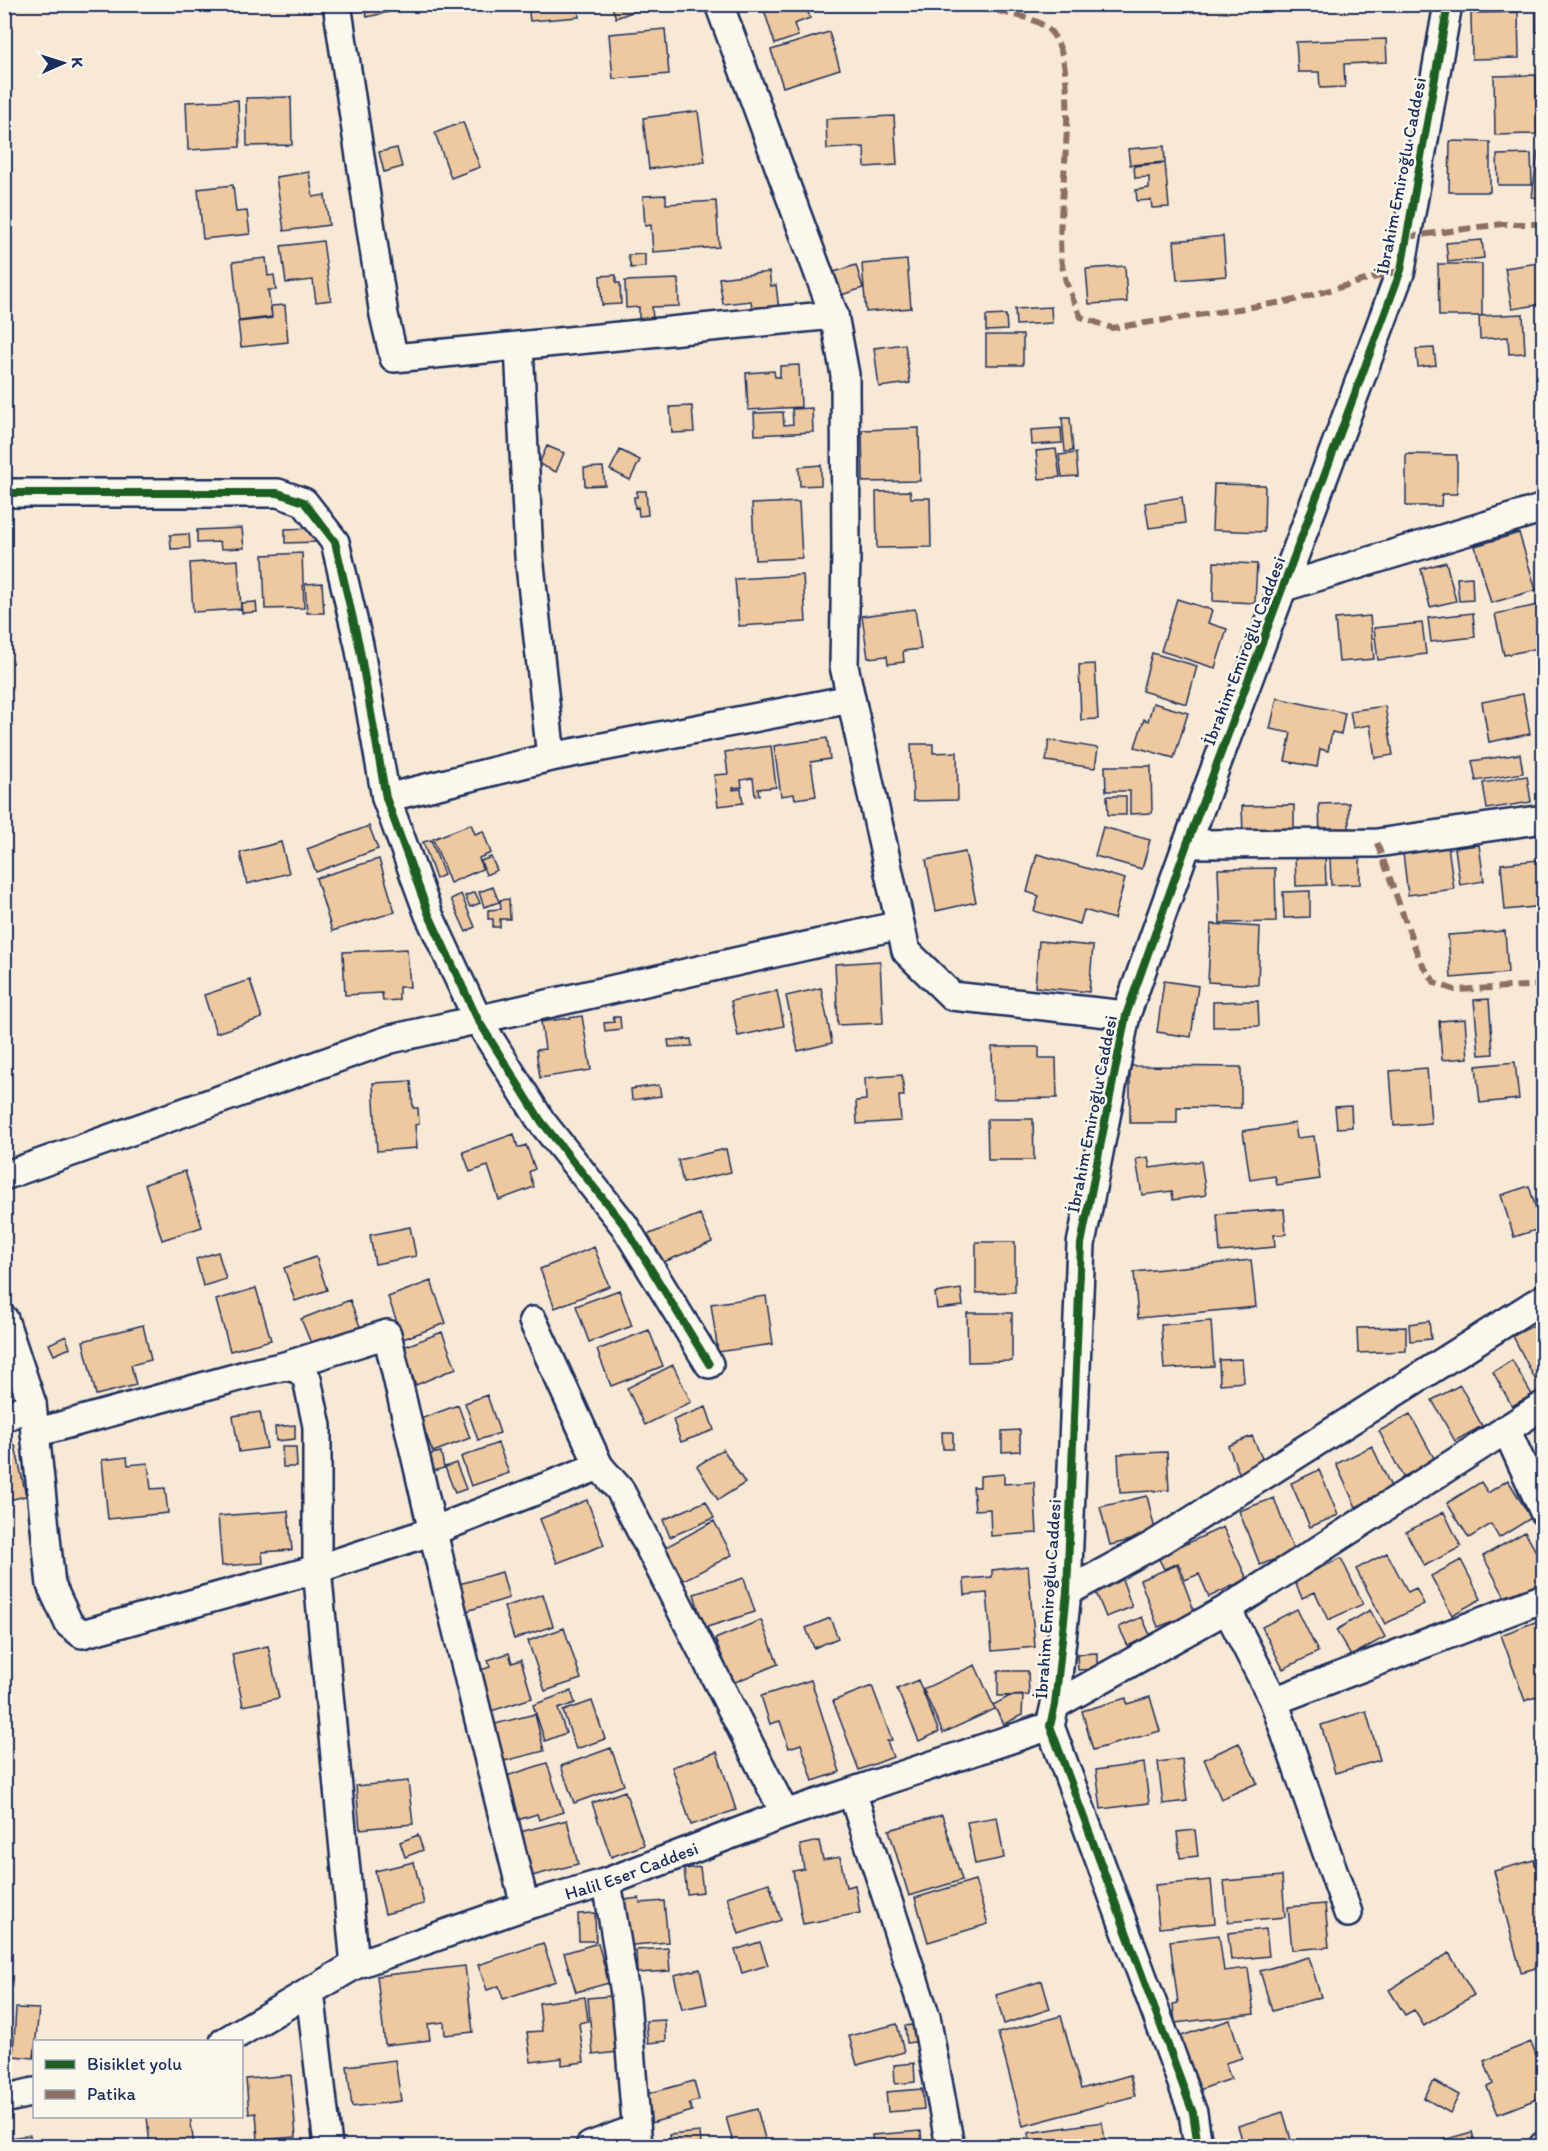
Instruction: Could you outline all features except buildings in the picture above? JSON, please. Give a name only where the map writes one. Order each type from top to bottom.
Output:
[{"type":"street","points":[[337,4],[384,315],[394,358],[834,315]]},
{"type":"street","points":[[719,4],[834,315],[845,375],[844,666],[906,951],[952,996],[1126,1015]]},
{"type":"street","name":"İbrahim Emiroğlu Caddesi","points":[[1198,2146],[1193,2113],[1053,1716],[1067,1592],[1081,1244],[1126,1015],[1187,844],[1401,270],[1448,4]]},
{"type":"street","points":[[519,346],[529,556],[551,757]]},
{"type":"street","points":[[4,493],[278,493],[304,502],[335,542],[358,645],[386,798],[429,915],[478,1020],[541,1121],[624,1225],[709,1364]]},
{"type":"street","points":[[1284,587],[1544,508]]},
{"type":"street","points":[[386,798],[551,757],[851,699]]},
{"type":"street","points":[[1187,844],[1377,843],[1544,819]]},
{"type":"street","points":[[4,1176],[391,1039],[900,925]]},
{"type":"street","points":[[1067,1592],[1155,1544],[1544,1298]]},
{"type":"street","points":[[4,1319],[32,1404],[51,1585],[69,1624],[82,1634],[317,1569],[434,1531],[599,1466]]},
{"type":"street","points":[[533,1321],[599,1466],[621,1490],[784,1814]]},
{"type":"street","points":[[35,1433],[285,1366],[387,1334],[525,1906]]},
{"type":"street","points":[[285,1366],[299,1369],[307,1379],[317,1426],[317,1569],[355,1965]]},
{"type":"street","points":[[4,1418],[32,1404]]},
{"type":"street","name":"Halil Eser Caddesi","points":[[227,2040],[355,1965],[525,1906],[607,1882],[784,1814],[852,1792],[1053,1716],[1227,1609],[1544,1405]]},
{"type":"street","points":[[1506,1429],[1544,1512]]},
{"type":"street","points":[[1274,1701],[1544,1598]]},
{"type":"street","points":[[1227,1609],[1274,1701],[1348,1914]]},
{"type":"street","points":[[852,1792],[926,2017],[950,2146]]},
{"type":"street","points":[[590,2146],[637,2138],[626,2000],[607,1882]]},
{"type":"street","points":[[310,1990],[328,2146]]},
{"type":"street","points":[[4,2099],[33,2092]]},
{"type":"marked path","points":[[981,4],[1040,24],[1048,29],[1059,46],[1065,72],[1067,103],[1060,234],[1061,257],[1066,281],[1081,317],[1112,328],[1291,301],[1401,270]]},
{"type":"marked path","points":[[1406,237],[1502,224],[1544,224]]},
{"type":"marked path","points":[[1377,843],[1420,961],[1435,983],[1455,990],[1544,985]]},
{"type":"cycle path","points":[[1198,2146],[1193,2113],[1050,1726],[1055,1705],[1067,1592],[1081,1244],[1126,1015],[1187,844],[1401,270],[1448,4]]},
{"type":"cycle path","points":[[4,493],[278,493],[304,502],[335,542],[359,645],[386,798],[429,915],[478,1020],[541,1121],[624,1225],[709,1364]]}]
